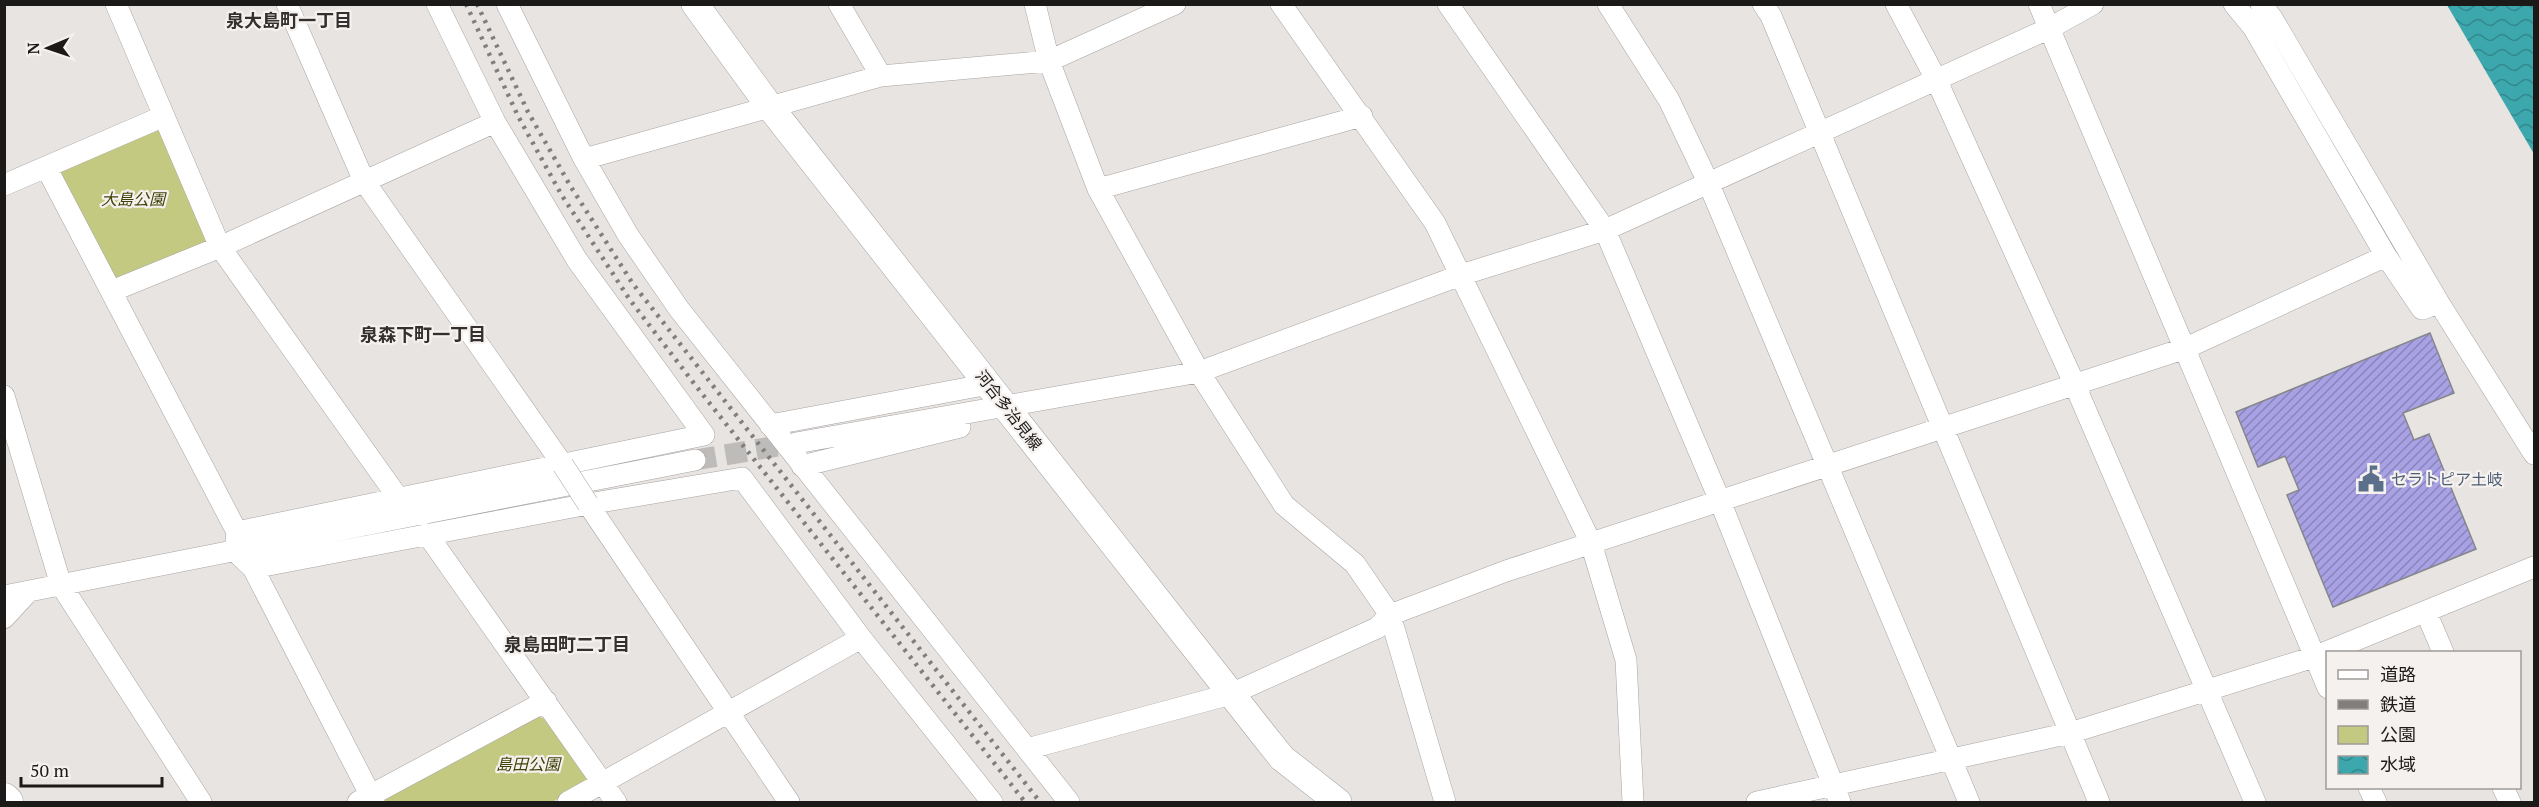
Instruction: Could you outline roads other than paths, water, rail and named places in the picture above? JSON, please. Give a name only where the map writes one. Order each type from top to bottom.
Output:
[{"type":"highway","points":[[4,799],[7,802]]},
{"type":"main road","name":"河合多治見線","points":[[695,4],[770,108],[1282,758],[1338,802]]},
{"type":"street","points":[[116,4],[220,247],[399,499]]},
{"type":"street","points":[[287,4],[364,181],[563,465],[789,802]]},
{"type":"street","points":[[4,596],[61,585],[399,499],[704,435],[577,260],[495,122],[437,4]]},
{"type":"street","points":[[507,4],[584,159],[628,235],[679,309],[1069,802]]},
{"type":"street","points":[[839,4],[881,76]]},
{"type":"street","points":[[1035,4],[1049,61],[1098,189],[1199,372],[1284,505],[1355,564],[1390,615],[1445,802]]},
{"type":"street","points":[[584,159],[881,76],[1049,61],[1175,4]]},
{"type":"street","points":[[1281,4],[1362,116],[1435,223],[1592,543],[1626,660],[1633,802]]},
{"type":"street","points":[[1448,4],[1605,230],[1720,501],[1837,794]]},
{"type":"street","points":[[1608,4],[1669,100],[1708,182],[1969,802]]},
{"type":"street","points":[[1763,4],[1772,16],[2099,802]]},
{"type":"street","points":[[1896,4],[1936,79],[2074,383],[2255,802]]},
{"type":"street","points":[[2039,4],[2326,684]]},
{"type":"street","points":[[796,443],[1009,410],[1199,372],[1461,276],[1605,230],[2049,28],[2093,4]]},
{"type":"street","points":[[2234,4],[2253,27],[2386,256],[2422,309],[2439,303]]},
{"type":"street","points":[[2261,4],[2272,18],[2439,303],[2535,454]]},
{"type":"street","points":[[4,185],[164,116]]},
{"type":"street","points":[[1098,189],[1362,116]]},
{"type":"street","points":[[112,291],[220,247],[495,122]]},
{"type":"street","points":[[46,167],[112,291],[236,542],[253,568],[367,800],[546,701]]},
{"type":"street","points":[[1027,749],[1231,694],[1377,628],[1390,615],[1506,571],[2186,348],[2386,256]]},
{"type":"street","points":[[770,425],[989,384]]},
{"type":"street","points":[[4,396],[61,585],[201,802]]},
{"type":"street","points":[[802,466],[1009,410]]},
{"type":"street","points":[[236,542],[695,460]]},
{"type":"street","points":[[253,568],[588,504],[742,478],[861,638],[992,802]]},
{"type":"street","points":[[428,534],[616,802]]},
{"type":"street","points":[[2329,651],[2535,567]]},
{"type":"street","points":[[4,618],[28,592]]},
{"type":"street","points":[[2426,612],[2444,651]]},
{"type":"street","points":[[568,802],[861,638]]},
{"type":"street","points":[[1757,802],[1837,794],[1952,760],[2070,733],[2206,692],[2326,652]]},
{"type":"water","points":[[2447,5],[2534,5],[2534,154]]},
{"type":"tunnel","points":[[695,460],[796,443]]},
{"type":"railway","points":[[466,4],[518,116],[561,194],[630,300],[1025,802]]},
{"type":"railway","points":[[477,4],[528,112],[571,187],[633,284],[1040,802]]},
{"type":"place","name":"セラトピア土岐","points":[[2371,479]]},
{"type":"district","name":"泉大島町一丁目","points":[[289,21]]},
{"type":"district","name":"泉森下町一丁目","points":[[423,335]]},
{"type":"district","name":"泉島田町二丁目","points":[[567,645]]},
{"type":"park label","name":"大島公園","points":[[133,199]]},
{"type":"park label","name":"島田公園","points":[[528,764]]}]
